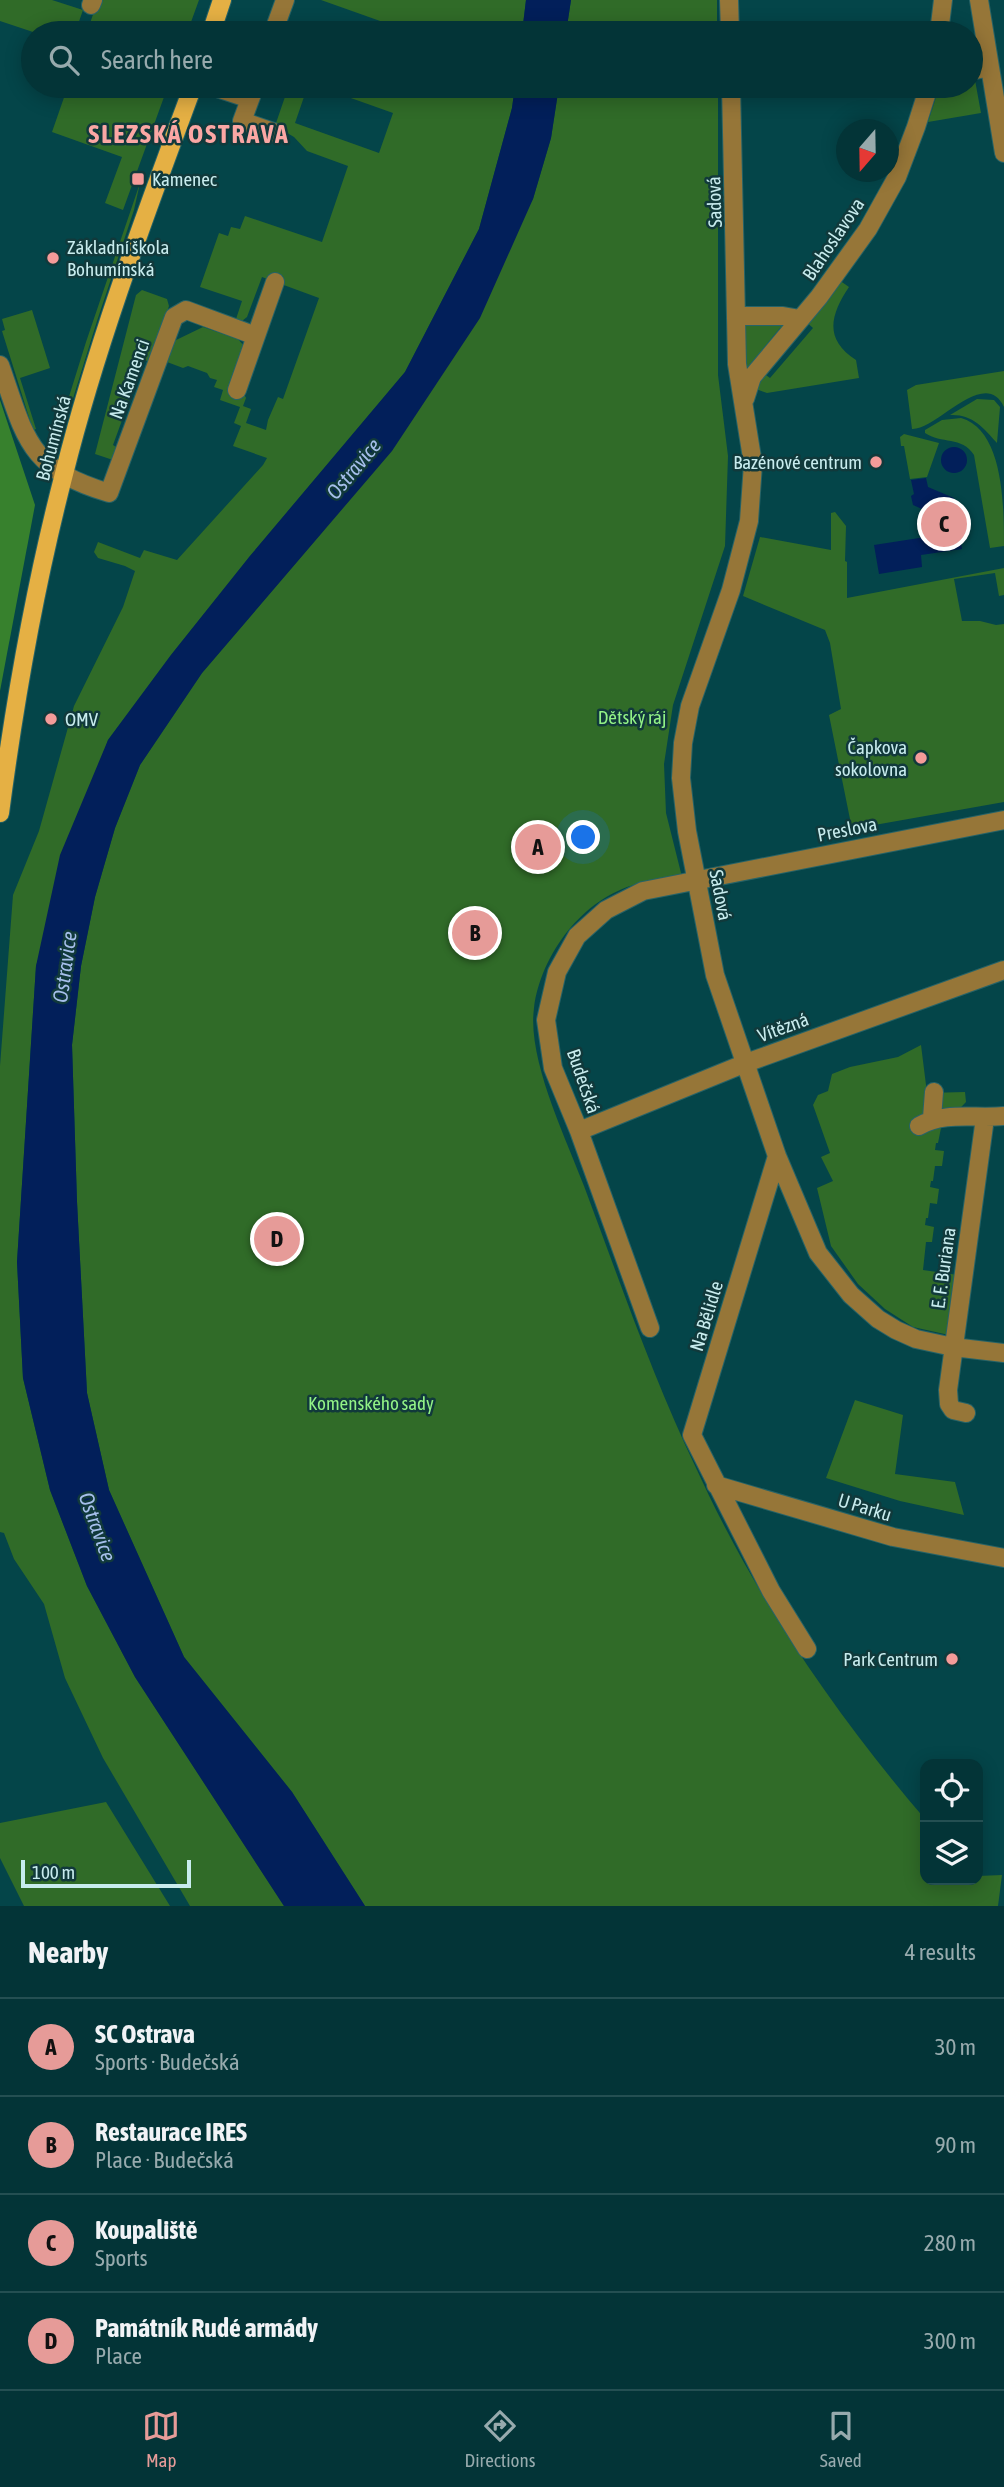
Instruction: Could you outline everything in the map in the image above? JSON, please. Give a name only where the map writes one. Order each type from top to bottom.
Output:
[{"type":"main road","points":[[215,21],[222,0]]},
{"type":"main road","name":"Bohumínská","points":[[0,813],[26,646],[64,474],[102,342],[188,98]]},
{"type":"street","points":[[277,21],[285,0]]},
{"type":"street","points":[[729,0],[730,21]]},
{"type":"street","points":[[940,21],[943,0]]},
{"type":"street","points":[[979,0],[982,21]]},
{"type":"street","points":[[983,27],[989,67],[999,92],[1004,153]]},
{"type":"street","points":[[983,68],[989,67]]},
{"type":"street","points":[[250,98],[242,121],[276,133]]},
{"type":"street","name":"Sadová","points":[[731,98],[737,365],[753,464],[749,521],[731,590],[690,706],[683,743],[681,778],[687,831],[715,975],[777,1156],[818,1253],[850,1295],[878,1319],[916,1339],[1004,1353]]},
{"type":"street","name":"Blahoslavova","points":[[744,400],[752,377],[869,229],[897,177],[925,98]]},
{"type":"street","points":[[236,390],[275,282]]},
{"type":"street","name":"Na Kamenci","points":[[64,474],[83,485],[109,492],[174,317],[186,310],[256,336]]},
{"type":"street","points":[[738,316],[800,319]]},
{"type":"street","points":[[0,365],[24,433],[46,462],[64,474]]},
{"type":"street","name":"Preslova","points":[[698,880],[1004,820]]},
{"type":"street","name":"Budečská","points":[[650,1328],[579,1130],[553,1068],[546,1020],[561,961],[577,936],[606,910],[643,891],[698,880]]},
{"type":"street","name":"Vítězná","points":[[579,1130],[746,1063],[1004,970]]},
{"type":"street","points":[[934,1092],[926,1122],[1004,1116]]},
{"type":"street","name":"E. F. Buriana","points":[[967,1413],[953,1410],[949,1404],[948,1390],[985,1118]]},
{"type":"street","name":"Na Bělidle","points":[[777,1156],[692,1435],[771,1591],[807,1649]]},
{"type":"street","name":"U Parku","points":[[716,1485],[893,1538],[1004,1558]]},
{"type":"green space","points":[[0,0],[52,0],[83,10],[79,21],[21,21],[21,28],[0,21]]},
{"type":"green space","points":[[98,0],[199,0],[191,21],[91,21]]},
{"type":"green space","points":[[321,0],[526,0],[523,21],[380,21]]},
{"type":"green space","points":[[571,0],[717,0],[717,21],[568,21]]},
{"type":"green space","points":[[64,98],[164,98],[123,210],[105,203],[122,157],[52,132]]},
{"type":"green space","points":[[285,98],[304,98],[295,123],[379,153],[393,113],[351,98],[513,98],[479,229],[405,372],[250,556],[108,740],[36,966],[17,1262],[23,1378],[50,1490],[87,1586],[135,1677],[284,1906],[190,1906],[103,1758],[65,1678],[44,1604],[14,1559],[4,1533],[0,1532],[0,1066],[13,895],[39,831],[74,706],[123,607],[135,571],[98,558],[94,552],[98,542],[140,558],[144,550],[177,560],[267,458],[233,446],[241,426],[234,423],[240,407],[220,400],[223,390],[214,387],[217,380],[188,366],[183,368],[167,362],[174,341],[203,327],[238,339],[244,346],[246,398],[243,406],[251,409],[246,423],[266,430],[278,397],[283,399],[319,298],[262,277],[247,317],[242,321],[236,319],[242,301],[200,287],[219,233],[228,236],[231,227],[240,229],[245,216],[322,242],[348,166],[307,151],[294,137],[275,126]]},
{"type":"green space","name":"Komenského sady","points":[[557,98],[718,98],[718,375],[728,456],[725,546],[673,705],[664,764],[666,813],[682,877],[637,884],[617,891],[583,915],[555,949],[545,968],[534,1008],[533,1028],[542,1074],[651,1365],[720,1517],[744,1563],[799,1653],[860,1738],[920,1813],[920,1885],[983,1885],[983,1876],[1002,1875],[998,1906],[365,1906],[292,1792],[184,1657],[109,1490],[87,1393],[72,1045],[81,966],[95,897],[115,828],[140,765],[202,673],[323,531],[533,199],[551,138]]},
{"type":"green space","points":[[936,98],[978,98],[981,113],[928,122]]},
{"type":"green space","points":[[140,183],[134,210],[62,434],[58,432]]},
{"type":"green space","points":[[839,280],[849,287],[838,307],[833,326],[838,344],[856,360],[859,378],[767,393],[756,389],[762,372],[770,378],[813,328],[804,320]]},
{"type":"green space","points":[[142,290],[167,299],[169,306],[151,362],[144,360],[113,445],[116,447],[113,457],[117,458],[116,461],[95,454],[136,295]]},
{"type":"green space","points":[[32,310],[50,368],[20,378],[36,429],[33,430],[2,331],[5,330],[2,319]]},
{"type":"green space","points":[[742,325],[786,326],[785,330],[780,328],[762,350],[762,356],[758,355],[751,368],[745,368]]},
{"type":"green space","points":[[1004,371],[1004,407],[996,396],[985,393],[960,403],[922,427],[912,429],[907,390],[916,385]]},
{"type":"green space","points":[[977,399],[994,400],[1000,407],[997,443],[971,419],[950,415]]},
{"type":"green space","points":[[0,400],[35,505],[0,691]]},
{"type":"green space","points":[[961,418],[975,425],[994,453],[1002,492],[1004,546],[990,548],[974,455],[964,445],[925,433],[925,430],[942,420]]},
{"type":"green space","points":[[904,434],[939,443],[927,477],[910,479],[904,446],[901,446],[900,437]]},
{"type":"green space","name":"Čapkova sokolovna","points":[[835,512],[846,526],[847,598],[1004,568],[1004,595],[999,596],[995,573],[954,579],[962,621],[1004,624],[1004,802],[852,829],[829,715],[841,709],[830,643],[825,630],[743,596],[760,537],[831,550],[831,513]]},
{"type":"green space","points":[[921,1045],[927,1093],[965,1092],[966,1102],[941,1128],[936,1143],[935,1150],[944,1151],[942,1166],[935,1166],[930,1187],[939,1189],[937,1204],[930,1203],[925,1225],[934,1227],[932,1242],[926,1242],[923,1270],[958,1275],[949,1335],[913,1327],[885,1309],[858,1284],[831,1246],[817,1188],[833,1181],[821,1157],[830,1153],[813,1105],[818,1095],[828,1091],[832,1074],[850,1067],[898,1057]]},
{"type":"green space","points":[[855,1400],[903,1415],[895,1474],[955,1482],[964,1515],[900,1501],[826,1478]]},
{"type":"green space","points":[[106,1802],[170,1906],[24,1906],[0,1858],[0,1823]]},
{"type":"water","points":[[526,0],[571,0],[568,21],[523,21]]},
{"type":"water","name":"Ostravice","points":[[513,98],[557,98],[551,138],[533,199],[480,318],[392,451],[202,673],[140,765],[115,828],[95,897],[81,966],[72,1045],[87,1393],[109,1490],[184,1657],[292,1792],[365,1906],[284,1906],[135,1677],[87,1586],[50,1490],[23,1378],[17,1262],[36,966],[60,855],[108,740],[250,556],[405,372],[479,229]]},
{"type":"water","points":[[954,447],[963,451],[967,460],[963,469],[954,473],[945,469],[941,460],[945,451]]},
{"type":"water","points":[[926,478],[928,487],[954,498],[962,549],[921,555],[922,567],[879,574],[874,545],[932,536],[930,525],[925,524],[922,509],[913,505],[911,496],[914,494],[911,480]]},
{"type":"place","name":"Kamenec","points":[[138,179]]},
{"type":"place","name":"Základní škola Bohumínská","points":[[53,258]]},
{"type":"place","name":"Bazénové centrum","points":[[876,462]]},
{"type":"place","name":"Koupaliště","points":[[944,524]]},
{"type":"place","name":"OMV","points":[[51,719]]},
{"type":"place","name":"Čapkova sokolovna","points":[[921,758]]},
{"type":"place","name":"SC Ostrava","points":[[538,847]]},
{"type":"place","name":"Restaurace IRES","points":[[475,933]]},
{"type":"place","name":"Památník Rudé armády","points":[[277,1239]]},
{"type":"place","name":"Park Centrum","points":[[952,1659]]},
{"type":"district","name":"SLEZSKÁ OSTRAVA","points":[[189,134]]},
{"type":"park label","name":"Dětský ráj","points":[[632,717]]}]
